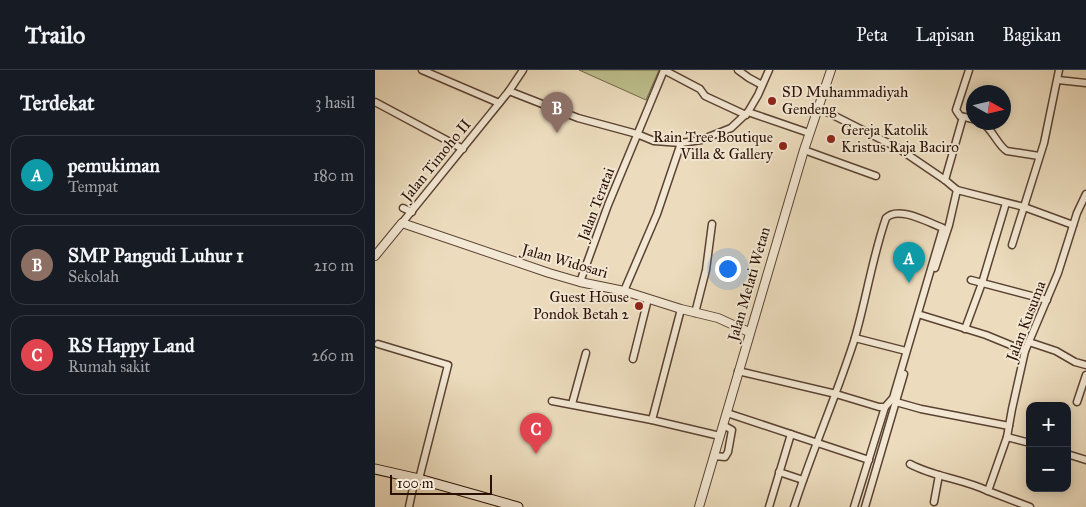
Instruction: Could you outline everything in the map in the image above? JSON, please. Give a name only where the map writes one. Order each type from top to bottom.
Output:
[{"type":"main road","points":[[375,469],[515,507]]},
{"type":"street","points":[[422,70],[499,102]]},
{"type":"street","name":"Jalan Timoho II","points":[[375,256],[378,248],[412,212],[509,91],[523,70]]},
{"type":"street","points":[[664,70],[700,89],[705,96],[747,113],[809,133]]},
{"type":"street","name":"Jalan Teratai","points":[[580,282],[608,205],[664,70]]},
{"type":"street","points":[[738,70],[762,85]]},
{"type":"street","points":[[509,91],[578,118],[661,142],[681,143],[701,140],[725,132],[747,113],[769,70]]},
{"type":"street","name":"Jalan Melati Wetan","points":[[699,507],[803,150],[831,70]]},
{"type":"street","points":[[966,118],[956,110],[969,70]]},
{"type":"street","points":[[1012,245],[1044,143],[1059,70]]},
{"type":"street","points":[[1058,80],[1086,84]]},
{"type":"street","points":[[375,102],[463,149]]},
{"type":"street","points":[[817,107],[898,148],[957,190],[1024,208],[1073,225]]},
{"type":"street","points":[[945,180],[963,117]]},
{"type":"street","points":[[991,130],[1003,149],[1039,156]]},
{"type":"street","points":[[624,291],[657,214],[681,143]]},
{"type":"street","points":[[803,150],[876,176]]},
{"type":"street","points":[[865,507],[949,225],[957,190]]},
{"type":"street","name":"Jalan Kusuma","points":[[988,491],[1007,437],[1025,351],[1047,300],[1086,194]]},
{"type":"street","points":[[965,329],[982,283],[1006,203]]},
{"type":"street","points":[[403,208],[412,212]]},
{"type":"street","points":[[794,507],[855,338],[887,218],[893,213],[905,214],[943,228],[893,398],[885,407],[854,507]]},
{"type":"street","name":"Jalan Widosari","points":[[402,223],[580,282],[624,291],[681,309],[718,318],[749,332]]},
{"type":"street","points":[[695,313],[706,270],[712,224]]},
{"type":"street","points":[[971,280],[1047,300]]},
{"type":"street","points":[[633,359],[648,299]]},
{"type":"street","points":[[651,420],[681,309]]},
{"type":"street","points":[[921,315],[1025,351]]},
{"type":"street","points":[[855,338],[906,351]]},
{"type":"street","points":[[1029,342],[1056,351],[1075,362],[1086,365]]},
{"type":"street","points":[[378,344],[448,365],[409,507]]},
{"type":"street","points":[[572,404],[587,353]]},
{"type":"street","points":[[738,371],[885,407]]},
{"type":"street","points":[[1077,402],[1086,375]]},
{"type":"street","points":[[553,401],[651,420],[719,436]]},
{"type":"street","points":[[896,402],[921,409],[1009,426]]},
{"type":"street","points":[[727,413],[869,460]]},
{"type":"street","points":[[714,456],[725,457],[728,452],[732,430],[723,425]]},
{"type":"street","points":[[769,507],[791,434]]},
{"type":"street","points":[[1007,437],[1026,443]]},
{"type":"street","points":[[1071,455],[1086,460]]},
{"type":"street","points":[[909,464],[921,470],[970,484],[1030,507]]},
{"type":"street","points":[[779,472],[803,480]]},
{"type":"street","points":[[933,502],[939,475]]},
{"type":"green space","points":[[579,70],[659,70],[646,100]]},
{"type":"place","name":"SD Muhammadiyah Gendeng","points":[[772,101]]},
{"type":"place","name":"SMP Pangudi Luhur 1","points":[[557,133]]},
{"type":"place","name":"Gereja Katolik Kristus Raja Baciro","points":[[831,139]]},
{"type":"place","name":"Rain Tree Boutique Villa & Gallery","points":[[783,146]]},
{"type":"place","name":"pemukiman","points":[[909,283]]},
{"type":"place","name":"Guest House Pondok Betah 2","points":[[639,306]]},
{"type":"place","name":"RS Happy Land","points":[[536,454]]}]
